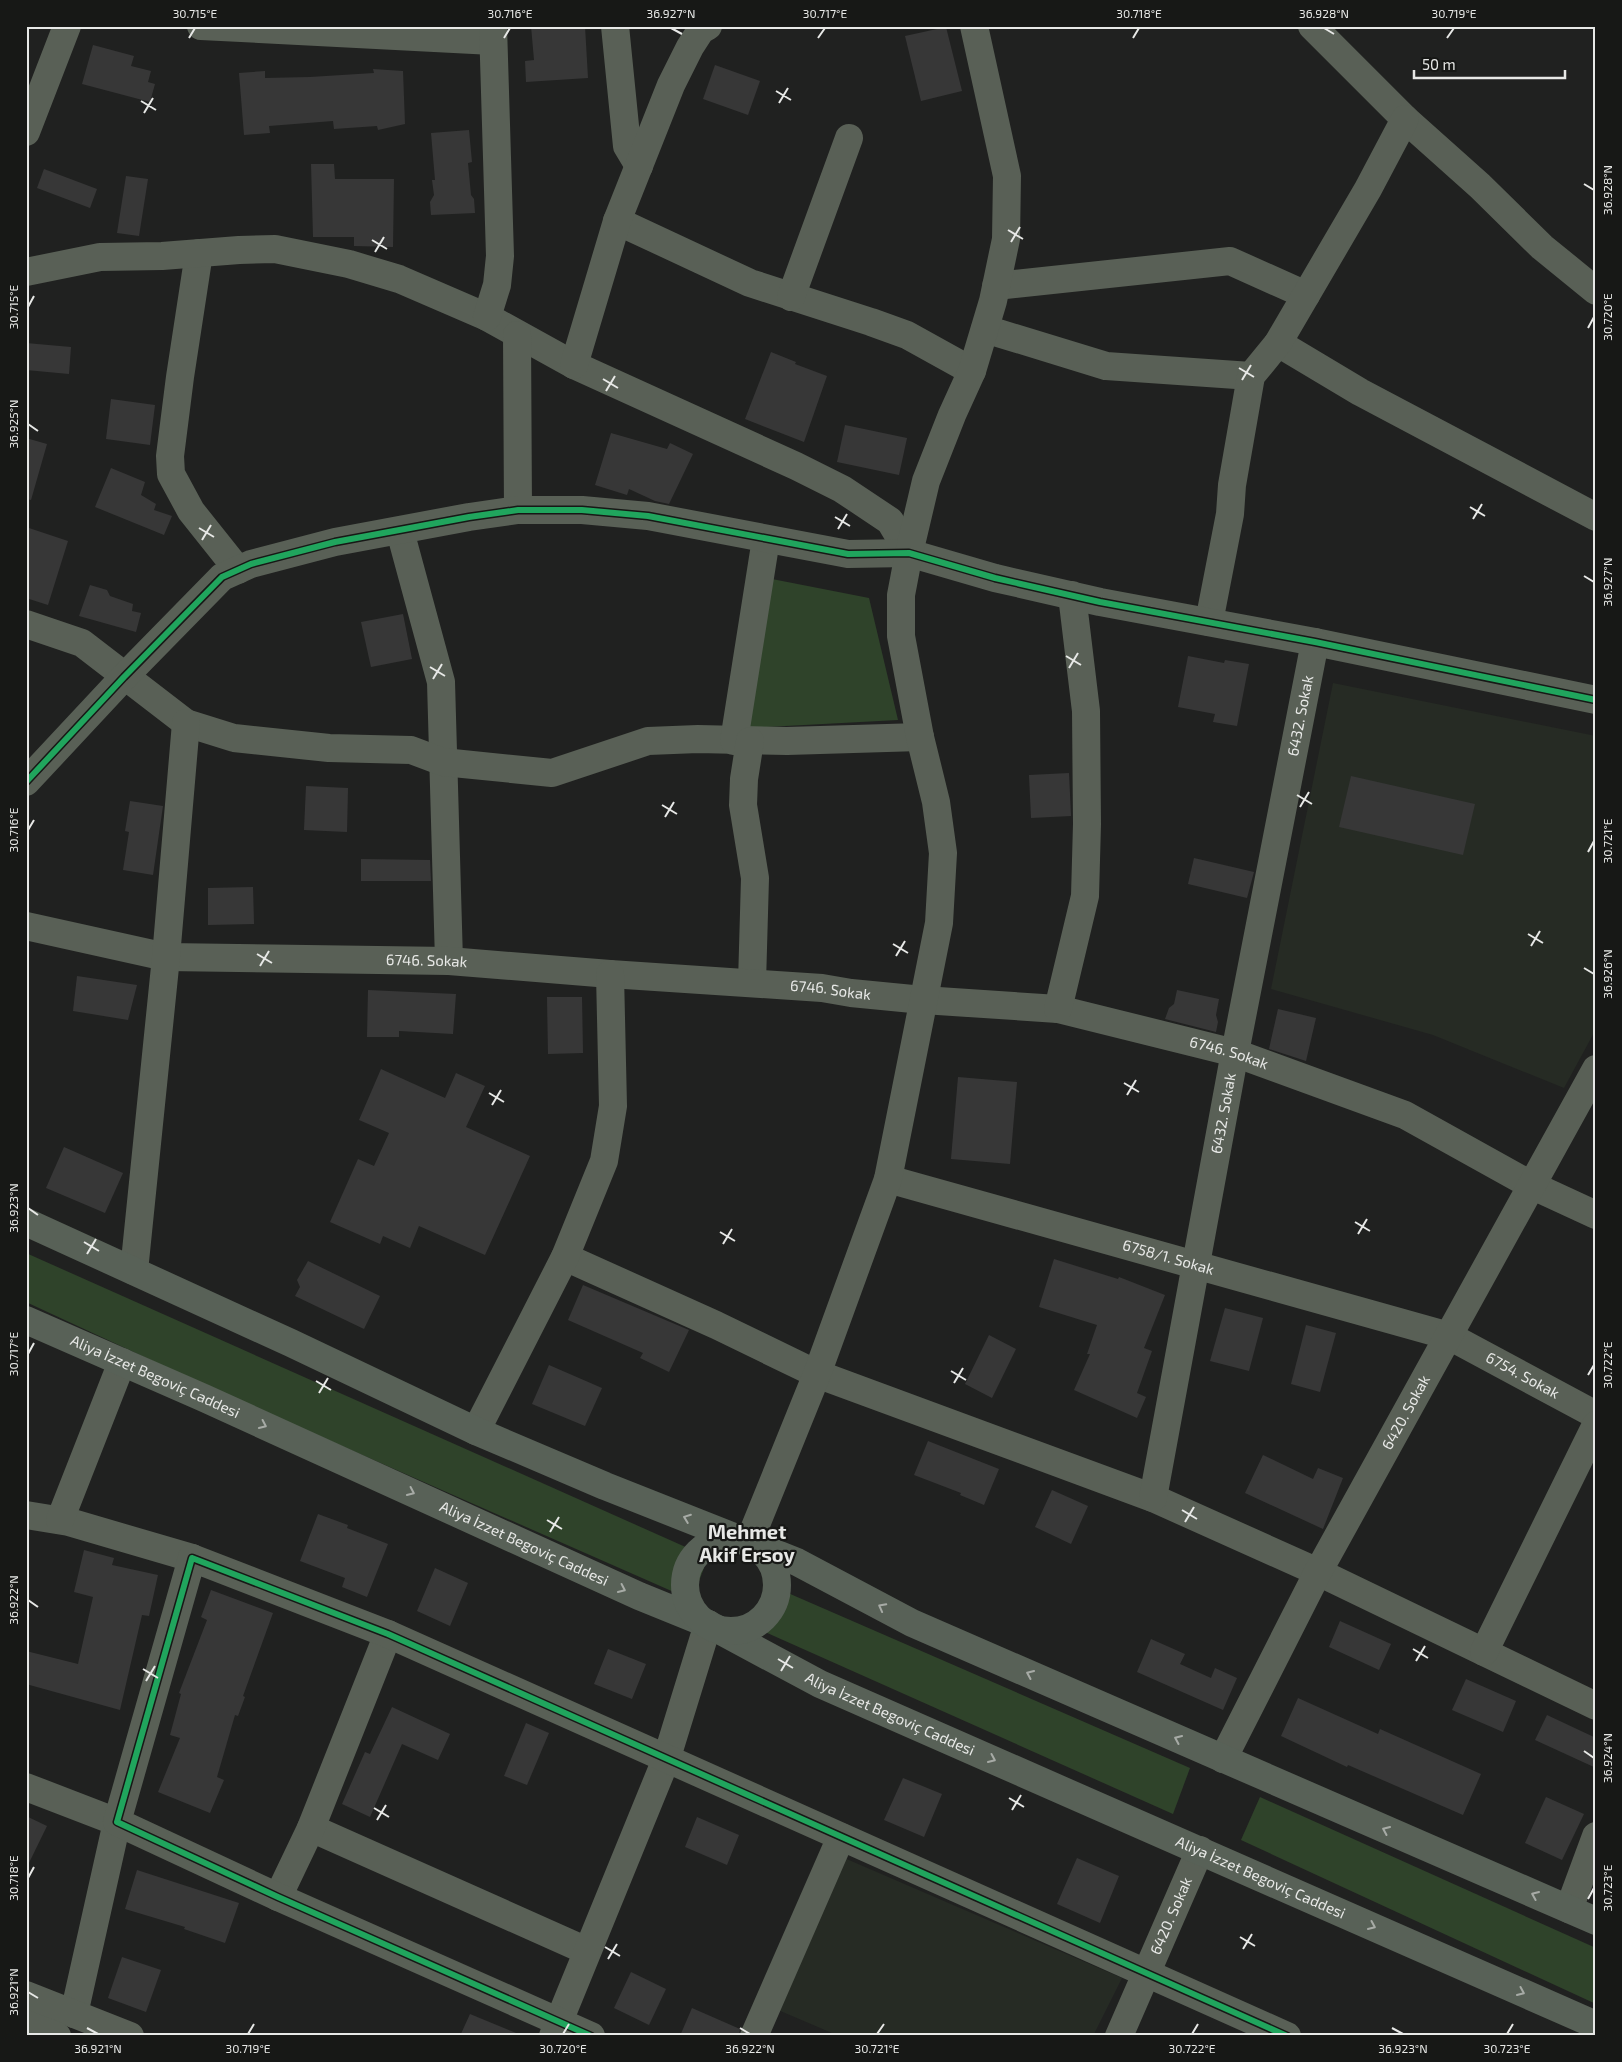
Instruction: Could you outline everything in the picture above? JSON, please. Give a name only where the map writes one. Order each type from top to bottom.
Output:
[{"type":"main road","points":[[26,1222],[291,1343],[476,1432],[605,1486],[797,1562],[912,1623],[1596,1921]]},
{"type":"main road","name":"Aliya İzzet Begoviç Caddesi","points":[[26,1320],[638,1596],[708,1624],[820,1684],[1596,2025]]},
{"type":"main road","points":[[734,1539],[749,1542],[762,1550],[771,1562],[777,1576],[777,1591],[773,1605],[764,1618],[751,1626],[737,1630],[722,1630],[708,1624],[696,1614],[688,1601],[687,1571],[694,1557],[705,1547],[719,1540],[734,1539]]},
{"type":"street","points":[[26,132],[67,26]]},
{"type":"street","points":[[201,26],[493,34],[500,256],[497,285],[486,317]]},
{"type":"street","points":[[615,26],[627,146],[639,166]]},
{"type":"street","points":[[574,365],[617,221],[670,85],[690,47],[701,30],[708,26]]},
{"type":"street","points":[[749,1542],[817,1374],[888,1180],[939,923],[943,853],[936,802],[920,737],[900,636],[901,595],[908,553],[926,481],[972,371],[985,329],[1006,239],[1007,176],[974,26]]},
{"type":"street","points":[[1312,26],[1405,119],[1480,186],[1542,248],[1596,291]]},
{"type":"street","points":[[1209,622],[1230,514],[1232,485],[1251,376],[1278,343],[1368,189],[1405,119]]},
{"type":"street","points":[[791,297],[849,138]]},
{"type":"street","points":[[617,221],[750,283],[907,335],[972,371]]},
{"type":"street","points":[[26,272],[100,258],[275,249],[349,264],[399,279],[486,317],[574,365],[796,466],[842,489],[890,521],[908,553]]},
{"type":"street","points":[[200,253],[180,377],[170,456],[170,474],[191,511],[238,570]]},
{"type":"street","points":[[996,286],[1230,261],[1306,295]]},
{"type":"street","points":[[985,329],[1106,366],[1251,376]]},
{"type":"street","points":[[517,334],[518,510]]},
{"type":"street","points":[[1278,343],[1360,392],[1596,517]]},
{"type":"street","points":[[26,782],[124,677],[222,577],[251,564],[283,554],[335,542],[468,517],[518,510],[582,510],[648,516],[848,554],[908,553],[995,578],[1072,595],[1315,642],[1596,700]]},
{"type":"street","points":[[400,531],[440,682],[449,961]]},
{"type":"street","points":[[752,983],[755,878],[743,806],[742,741],[766,539]]},
{"type":"street","points":[[1058,1009],[1085,896],[1087,824],[1086,711],[1072,595]]},
{"type":"street","points":[[26,624],[82,643],[186,723],[234,738],[329,748],[411,750],[443,762],[552,773],[648,741],[920,737]]},
{"type":"street","name":"6432. Sokak","points":[[1153,1498],[1195,1264],[1315,642]]},
{"type":"street","points":[[134,1272],[166,957],[186,723]]},
{"type":"street","name":"6746. Sokak","points":[[26,926],[166,957],[449,961],[822,988],[850,993],[923,1000],[1058,1009],[1235,1053],[1405,1115],[1531,1185],[1596,1215]]},
{"type":"street","points":[[476,1432],[565,1257],[604,1161],[613,1106],[610,974]]},
{"type":"street","name":"6420. Sokak","points":[[1223,1759],[1318,1572],[1596,1069]]},
{"type":"street","name":"6758/1. Sokak","points":[[888,1180],[1449,1336]]},
{"type":"street","points":[[565,1257],[716,1325],[817,1374],[1153,1498],[1318,1572],[1596,1706]]},
{"type":"street","name":"6754. Sokak","points":[[1449,1336],[1596,1415]]},
{"type":"street","points":[[60,1520],[122,1362]]},
{"type":"street","points":[[1484,1652],[1596,1424]]},
{"type":"street","points":[[26,1515],[60,1520],[192,1558],[388,1634],[667,1757],[841,1837],[1287,2036]]},
{"type":"street","points":[[74,2014],[116,1822],[192,1558]]},
{"type":"street","points":[[555,2029],[667,1757],[708,1624]]},
{"type":"street","points":[[278,1897],[310,1828],[388,1634]]},
{"type":"street","points":[[26,1788],[116,1822],[555,2029],[591,2036]]},
{"type":"street","points":[[310,1828],[587,1951]]},
{"type":"street","points":[[1569,1909],[1596,1836]]},
{"type":"street","points":[[754,2036],[841,1837]]},
{"type":"street","name":"6420. Sokak","points":[[1119,2036],[1200,1850]]},
{"type":"street","points":[[26,1996],[130,2036]]},
{"type":"street","points":[[26,2024],[57,2036]]},
{"type":"shaded area","points":[[1333,683],[1596,736],[1596,1029],[1564,1088],[1433,1035],[1271,989]]},
{"type":"shaded area","points":[[842,1857],[1122,1978],[1093,2036],[839,2036],[778,2010]]},
{"type":"green space","points":[[772,579],[869,598],[898,720],[746,728]]},
{"type":"green space","points":[[26,1253],[708,1557],[692,1600],[224,1394],[26,1302]]},
{"type":"green space","points":[[788,1593],[1190,1768],[1173,1814],[765,1632]]},
{"type":"green space","points":[[1260,1797],[1596,1948],[1596,2004],[1241,1840]]},
{"type":"building","points":[[531,26],[585,26],[588,78],[526,82],[525,61],[534,60]]},
{"type":"building","points":[[946,27],[962,91],[921,101],[905,36]]},
{"type":"building","points":[[93,45],[134,56],[131,66],[151,71],[148,82],[155,84],[150,102],[82,84]]},
{"type":"building","points":[[715,65],[760,81],[748,115],[703,99]]},
{"type":"building","points":[[373,69],[403,71],[405,124],[378,130],[377,126],[334,129],[333,121],[269,126],[270,133],[244,135],[239,73],[265,71],[265,78],[310,77],[374,73]]},
{"type":"building","points":[[469,130],[472,162],[468,163],[475,213],[431,215],[430,202],[434,195],[432,180],[435,180],[431,133]]},
{"type":"building","points":[[311,164],[334,164],[335,179],[394,179],[393,247],[354,246],[354,237],[313,237]]},
{"type":"building","points":[[44,169],[97,189],[90,208],[37,188]]},
{"type":"building","points":[[126,176],[148,179],[139,236],[117,233]]},
{"type":"building","points":[[26,343],[71,347],[69,374],[26,370]]},
{"type":"building","points":[[771,352],[796,362],[795,364],[827,376],[804,442],[745,419]]},
{"type":"building","points":[[111,399],[155,405],[150,445],[106,439]]},
{"type":"building","points":[[845,425],[907,438],[899,475],[837,462]]},
{"type":"building","points":[[611,433],[667,449],[670,443],[693,454],[669,504],[655,501],[629,489],[627,495],[595,485]]},
{"type":"building","points":[[26,438],[47,444],[31,500],[26,499]]},
{"type":"building","points":[[111,468],[145,482],[141,495],[156,504],[154,510],[172,516],[164,535],[95,507]]},
{"type":"building","points":[[26,527],[68,541],[48,605],[26,598]]},
{"type":"building","points":[[90,585],[107,590],[110,596],[133,604],[132,611],[141,613],[136,632],[79,616]]},
{"type":"building","points":[[403,614],[412,659],[371,667],[361,622]]},
{"type":"building","points":[[1188,656],[1224,663],[1225,660],[1249,664],[1237,726],[1213,722],[1215,714],[1178,707]]},
{"type":"building","points":[[1069,773],[1071,816],[1031,818],[1029,775]]},
{"type":"building","points":[[1351,776],[1475,804],[1463,855],[1339,827]]},
{"type":"building","points":[[306,786],[348,788],[347,832],[304,830]]},
{"type":"building","points":[[130,801],[163,806],[153,875],[123,870],[129,832],[125,831]]},
{"type":"building","points":[[1194,858],[1254,872],[1247,898],[1188,884]]},
{"type":"building","points":[[361,859],[430,860],[431,881],[361,881]]},
{"type":"building","points":[[253,887],[254,924],[208,925],[208,888]]},
{"type":"building","points":[[77,976],[137,985],[128,1020],[73,1011]]},
{"type":"building","points":[[368,990],[456,994],[453,1034],[399,1031],[399,1037],[367,1037]]},
{"type":"building","points":[[1177,990],[1219,999],[1216,1015],[1218,1022],[1216,1032],[1165,1019],[1169,1008],[1174,1004]]},
{"type":"building","points":[[547,997],[582,997],[583,1053],[548,1054]]},
{"type":"building","points":[[1278,1009],[1316,1018],[1306,1061],[1269,1049]]},
{"type":"building","points":[[381,1069],[445,1098],[456,1073],[485,1086],[466,1127],[530,1156],[485,1255],[419,1226],[410,1248],[383,1236],[380,1244],[330,1222],[358,1159],[374,1166],[389,1133],[359,1120]]},
{"type":"building","points":[[958,1077],[1017,1082],[1010,1164],[951,1159]]},
{"type":"building","points":[[64,1147],[123,1173],[105,1213],[46,1188]]},
{"type":"building","points":[[1054,1259],[1118,1279],[1119,1277],[1165,1295],[1144,1348],[1152,1351],[1137,1393],[1146,1397],[1137,1418],[1074,1390],[1090,1354],[1087,1354],[1097,1325],[1039,1307]]},
{"type":"building","points":[[308,1261],[380,1296],[364,1329],[295,1296],[300,1287],[297,1280]]},
{"type":"building","points":[[583,1285],[689,1330],[669,1372],[640,1358],[643,1353],[568,1320]]},
{"type":"building","points":[[1225,1308],[1263,1318],[1249,1371],[1210,1361]]},
{"type":"building","points":[[1306,1325],[1336,1333],[1320,1392],[1291,1384]]},
{"type":"building","points":[[989,1335],[1016,1349],[992,1398],[965,1384]]},
{"type":"building","points":[[549,1365],[602,1388],[585,1426],[532,1404]]},
{"type":"building","points":[[928,1441],[999,1469],[984,1505],[960,1495],[961,1493],[914,1475]]},
{"type":"building","points":[[1263,1455],[1313,1479],[1318,1468],[1343,1478],[1323,1529],[1245,1493]]},
{"type":"building","points":[[1052,1490],[1088,1506],[1071,1544],[1035,1527]]},
{"type":"building","points":[[318,1514],[348,1525],[347,1528],[388,1544],[367,1597],[342,1587],[345,1578],[300,1561]]},
{"type":"building","points":[[84,1550],[114,1558],[112,1565],[158,1575],[149,1616],[142,1615],[120,1710],[26,1684],[26,1651],[78,1664],[93,1597],[74,1592]]},
{"type":"building","points":[[435,1568],[468,1583],[450,1626],[417,1611]]},
{"type":"building","points":[[211,1590],[273,1613],[243,1696],[245,1697],[238,1716],[235,1715],[217,1777],[224,1780],[210,1813],[158,1792],[180,1738],[170,1735],[181,1694],[179,1693],[207,1620],[201,1617]]},
{"type":"building","points":[[1340,1621],[1391,1644],[1379,1670],[1329,1647]]},
{"type":"building","points":[[1151,1639],[1185,1654],[1180,1664],[1211,1678],[1215,1668],[1237,1678],[1223,1710],[1137,1672]]},
{"type":"building","points":[[608,1649],[646,1664],[632,1699],[594,1684]]},
{"type":"building","points":[[1466,1679],[1516,1701],[1503,1732],[1452,1710]]},
{"type":"building","points":[[1298,1698],[1378,1734],[1380,1729],[1481,1774],[1463,1815],[1348,1765],[1347,1767],[1281,1736]]},
{"type":"building","points":[[392,1707],[450,1734],[438,1760],[402,1744],[370,1817],[342,1804],[365,1752],[370,1754]]},
{"type":"building","points":[[1547,1715],[1596,1738],[1596,1768],[1535,1740]]},
{"type":"building","points":[[526,1723],[549,1733],[527,1785],[504,1776]]},
{"type":"building","points":[[903,1778],[942,1794],[924,1837],[884,1820]]},
{"type":"building","points":[[1546,1797],[1584,1814],[1562,1860],[1525,1843]]},
{"type":"building","points":[[26,1816],[47,1826],[26,1869]]},
{"type":"building","points":[[697,1817],[739,1835],[727,1865],[685,1847]]},
{"type":"building","points":[[1077,1858],[1119,1876],[1100,1923],[1057,1904]]},
{"type":"building","points":[[137,1870],[239,1903],[225,1943],[184,1929],[185,1927],[125,1909]]},
{"type":"building","points":[[122,1957],[161,1970],[146,2012],[108,1998]]},
{"type":"building","points":[[631,1972],[666,1989],[649,2025],[614,2008]]},
{"type":"building","points":[[692,2008],[740,2029],[739,2036],[680,2036]]},
{"type":"building","points":[[470,2014],[521,2035],[521,2036],[460,2036]]},
{"type":"cycle path","points":[[26,782],[124,677],[222,577],[251,564],[335,542],[469,517],[518,510],[582,510],[648,516],[848,554],[909,553],[995,578],[1100,602],[1315,642],[1596,700]]},
{"type":"cycle path","points":[[591,2036],[278,1897],[117,1822],[192,1558],[388,1634],[1287,2036]]},
{"type":"district","name":"Mehmet Akif Ersoy","points":[[747,1544]]}]
